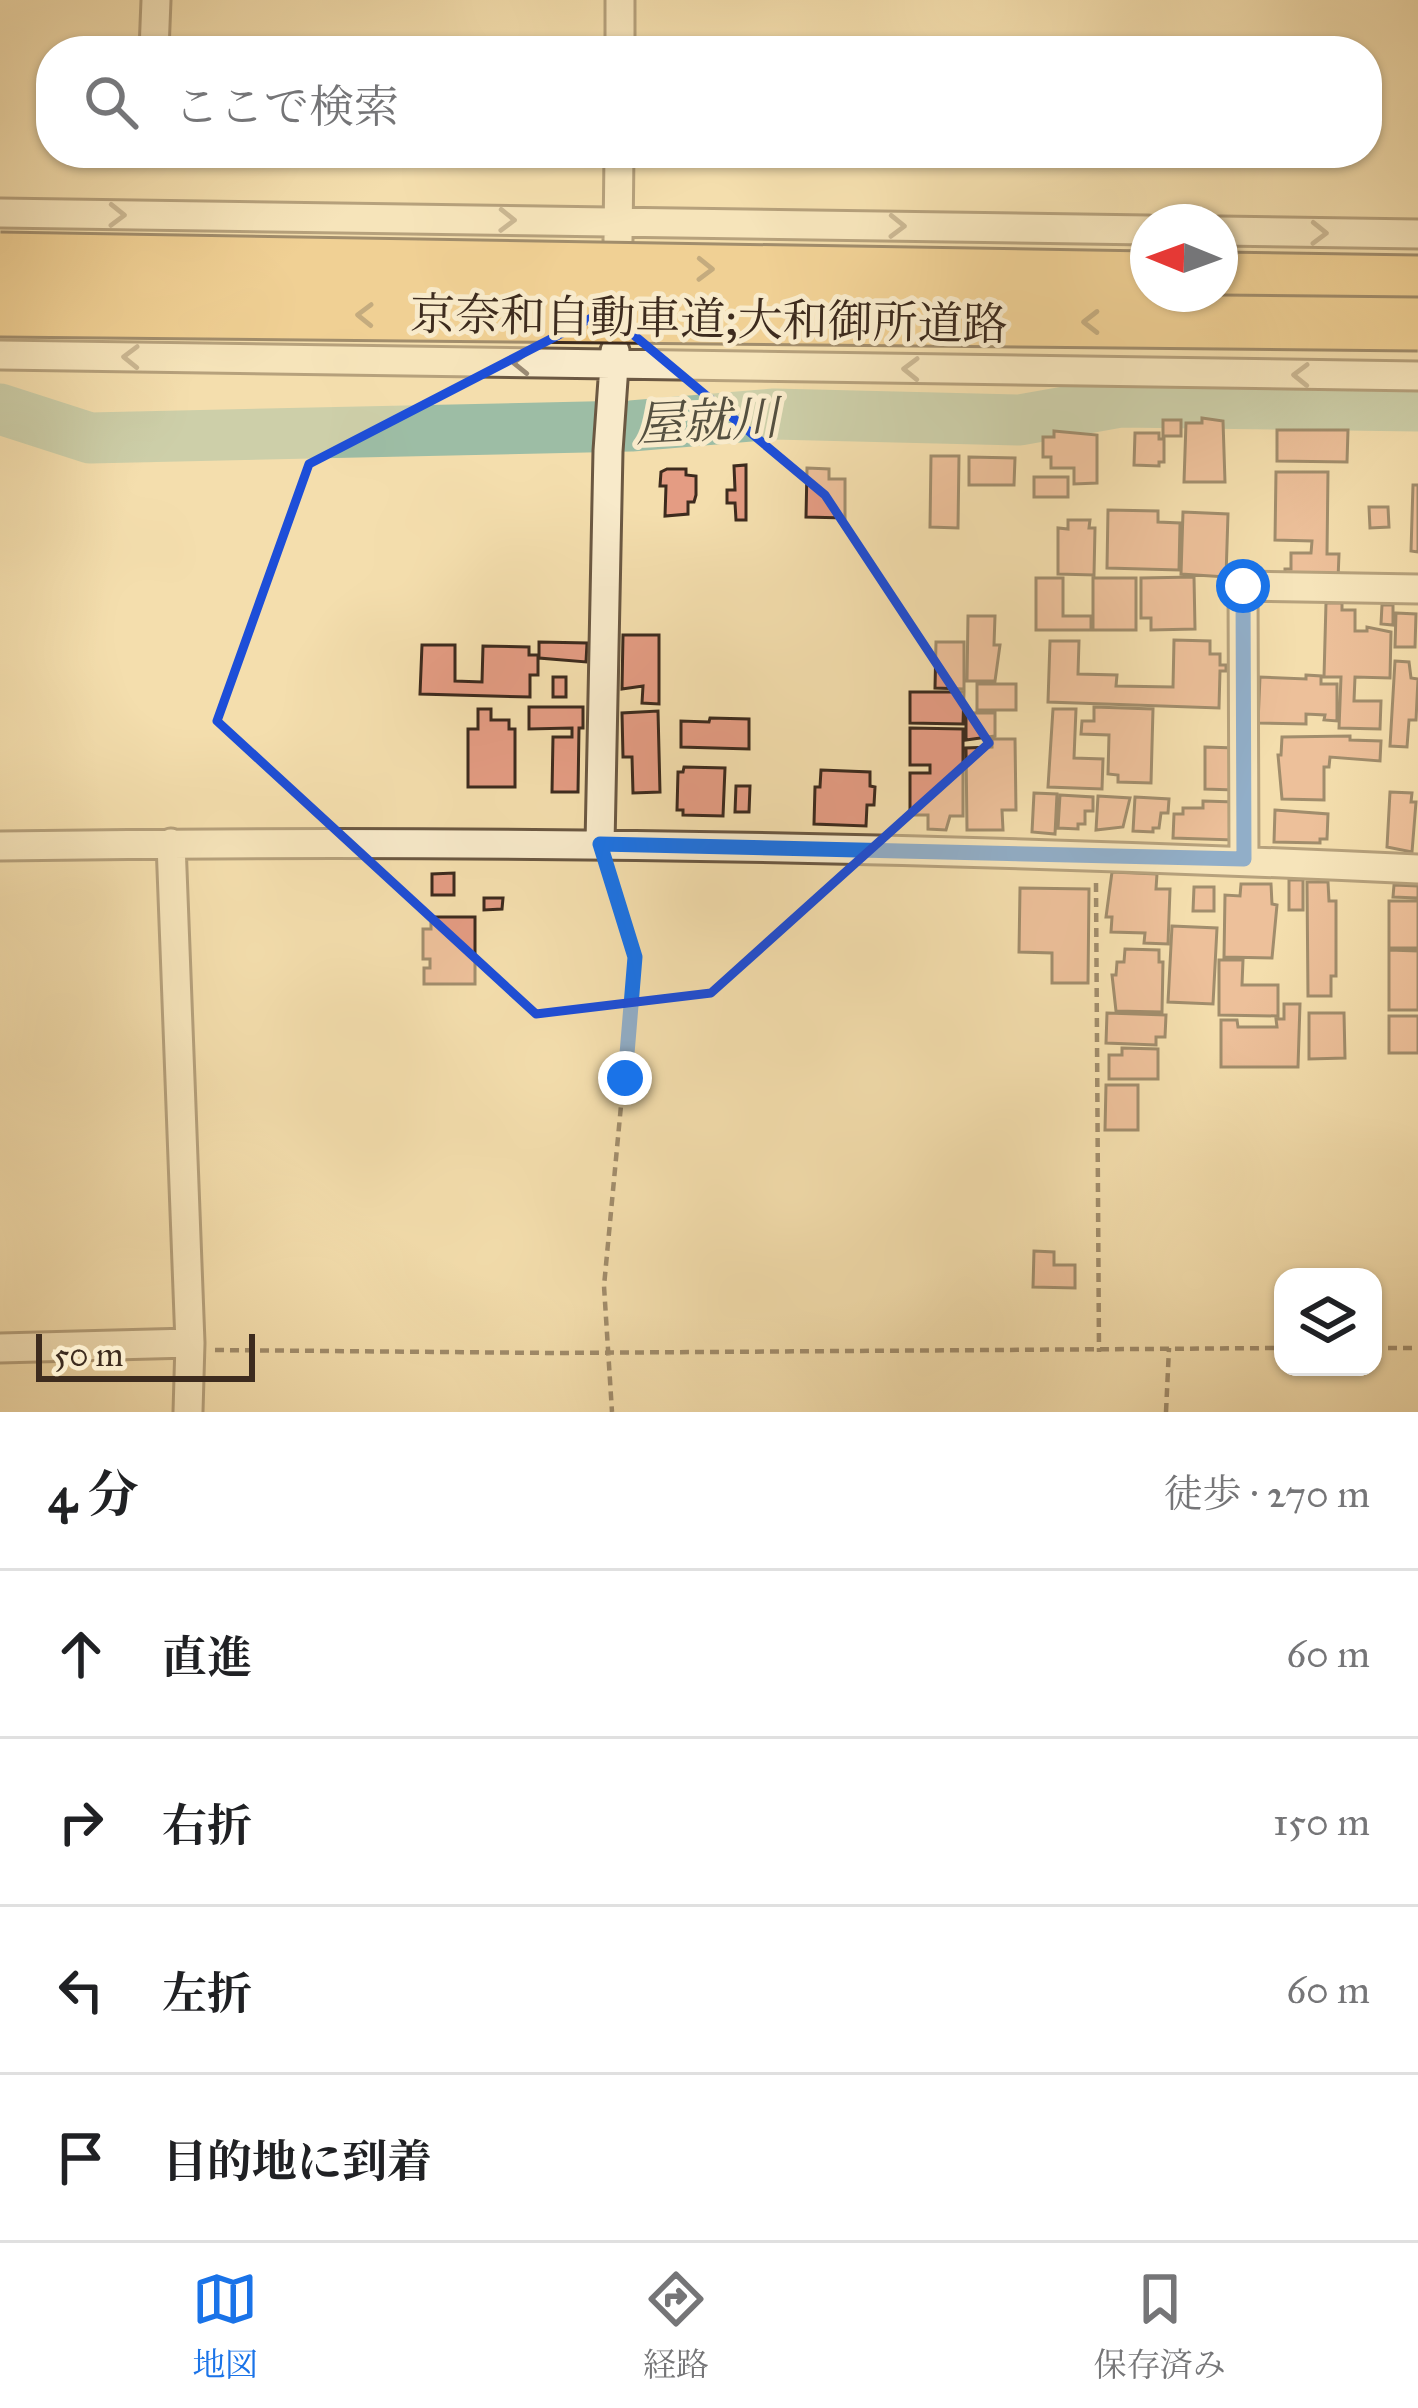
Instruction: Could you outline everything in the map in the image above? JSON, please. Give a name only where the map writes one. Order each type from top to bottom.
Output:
[{"type":"highway","name":"京奈和自動車道;大和御所道路","points":[[0,259],[1130,278]]},
{"type":"highway","points":[[1238,279],[1418,282]]},
{"type":"highway","name":"京奈和自動車道;大和御所道路","points":[[0,310],[1418,323]]},
{"type":"street","points":[[155,36],[156,0]]},
{"type":"street","points":[[620,0],[620,36]]},
{"type":"street","points":[[600,844],[619,168]]},
{"type":"street","points":[[0,213],[1130,230]]},
{"type":"street","points":[[1238,231],[1418,234]]},
{"type":"street","points":[[0,355],[1418,376]]},
{"type":"street","points":[[1244,859],[1243,586],[1418,589]]},
{"type":"street","points":[[171,843],[190,1347],[188,1412]]},
{"type":"street","points":[[0,846],[600,844],[1096,854],[1418,868]]},
{"type":"street","points":[[0,1348],[190,1347]]},
{"type":"path","points":[[600,844],[635,957],[620,1155],[604,1286],[613,1412]]},
{"type":"path","points":[[1096,854],[1099,1352]]},
{"type":"path","points":[[190,1347],[609,1352],[1274,1348]]},
{"type":"path","points":[[1166,1412],[1169,1348]]},
{"type":"path","points":[[1382,1348],[1418,1348]]},
{"type":"highlighted area","points":[[605,311],[825,495],[989,743],[711,993],[536,1014],[217,721],[309,464]]},
{"type":"building","points":[[1202,418],[1223,421],[1225,482],[1184,482],[1186,423],[1202,423]]},
{"type":"building","points":[[1163,420],[1181,420],[1181,436],[1163,436]]},
{"type":"building","points":[[1277,430],[1348,430],[1347,462],[1277,461]]},
{"type":"building","points":[[1054,431],[1097,435],[1097,483],[1074,484],[1074,468],[1051,468],[1051,457],[1043,457],[1043,437],[1054,437]]},
{"type":"building","points":[[1135,433],[1159,433],[1159,439],[1164,439],[1164,462],[1134,465]]},
{"type":"building","points":[[931,456],[959,456],[958,528],[930,527]]},
{"type":"building","points":[[969,457],[1015,458],[1014,485],[969,485]]},
{"type":"building","points":[[746,465],[746,520],[736,520],[735,503],[727,503],[727,490],[735,490],[734,466]]},
{"type":"building","points":[[807,468],[829,469],[829,479],[845,479],[845,518],[806,517]]},
{"type":"building","points":[[686,469],[686,475],[696,476],[696,495],[694,502],[688,502],[688,514],[665,516],[666,486],[660,486],[661,472]]},
{"type":"building","points":[[1276,472],[1328,472],[1327,554],[1339,554],[1338,579],[1285,578],[1285,569],[1291,569],[1291,553],[1311,553],[1312,541],[1275,540]]},
{"type":"building","points":[[1034,477],[1068,477],[1068,497],[1034,497]]},
{"type":"building","points":[[1413,485],[1418,485],[1418,552],[1411,551]]},
{"type":"building","points":[[1369,507],[1388,507],[1389,527],[1370,528]]},
{"type":"building","points":[[1108,510],[1158,511],[1158,522],[1180,523],[1179,570],[1107,568]]},
{"type":"building","points":[[1183,512],[1228,514],[1226,577],[1181,574]]},
{"type":"building","points":[[1068,520],[1090,520],[1089,528],[1095,528],[1094,575],[1058,574],[1058,528],[1068,529]]},
{"type":"building","points":[[1194,577],[1195,629],[1151,630],[1151,618],[1141,618],[1141,578]]},
{"type":"building","points":[[1036,578],[1063,578],[1063,616],[1091,616],[1091,630],[1036,630]]},
{"type":"building","points":[[1093,578],[1136,578],[1136,630],[1093,630]]},
{"type":"building","points":[[1326,603],[1342,603],[1342,610],[1355,610],[1355,631],[1367,631],[1367,627],[1391,632],[1390,678],[1355,677],[1354,701],[1381,701],[1380,729],[1339,728],[1341,677],[1324,677]]},
{"type":"building","points":[[1382,605],[1393,605],[1393,625],[1381,624]]},
{"type":"building","points":[[1396,613],[1416,614],[1415,647],[1395,647]]},
{"type":"building","points":[[968,616],[995,616],[994,645],[1000,645],[995,681],[967,681]]},
{"type":"building","points":[[623,635],[659,635],[659,704],[642,703],[643,686],[622,689]]},
{"type":"building","points":[[1174,640],[1210,641],[1210,654],[1220,654],[1220,665],[1226,665],[1226,671],[1220,671],[1219,708],[1048,702],[1050,641],[1079,641],[1078,674],[1117,675],[1116,686],[1173,687]]},
{"type":"building","points":[[539,642],[587,643],[586,662],[538,658],[538,675],[530,675],[530,697],[420,694],[422,645],[455,645],[455,681],[482,682],[483,646],[529,647],[529,655],[539,655]]},
{"type":"building","points":[[936,642],[964,642],[964,689],[935,688]]},
{"type":"building","points":[[1395,661],[1409,662],[1411,678],[1418,679],[1416,720],[1409,720],[1407,747],[1390,746]]},
{"type":"building","points":[[1306,675],[1321,676],[1321,684],[1337,684],[1337,721],[1306,714],[1306,724],[1258,723],[1260,677],[1306,679]]},
{"type":"building","points":[[553,677],[566,677],[566,697],[553,697]]},
{"type":"building","points":[[977,684],[1016,684],[1016,710],[977,710]]},
{"type":"building","points":[[910,692],[964,692],[963,724],[910,723]]},
{"type":"building","points":[[529,707],[583,707],[578,792],[552,792],[553,737],[572,737],[572,728],[529,729]]},
{"type":"building","points":[[1094,707],[1153,709],[1151,783],[1118,782],[1118,775],[1108,774],[1109,735],[1081,734],[1082,721],[1094,721]]},
{"type":"building","points":[[478,709],[491,709],[491,720],[509,720],[509,729],[515,729],[515,787],[468,787],[468,729],[478,729]]},
{"type":"building","points":[[1053,709],[1076,709],[1074,758],[1103,759],[1102,789],[1048,787]]},
{"type":"building","points":[[658,711],[660,792],[633,793],[632,757],[623,757],[622,713]]},
{"type":"building","points":[[966,713],[995,713],[995,736],[966,740]]},
{"type":"building","points":[[710,718],[749,719],[749,749],[681,747],[681,721],[709,722]]},
{"type":"building","points":[[910,728],[963,729],[963,816],[950,816],[946,830],[928,829],[928,815],[910,815],[910,773],[930,773],[930,765],[910,765]]},
{"type":"building","points":[[1350,736],[1350,740],[1381,741],[1380,761],[1330,757],[1329,767],[1324,767],[1324,800],[1282,799],[1278,755],[1282,737]]},
{"type":"building","points":[[992,739],[1015,739],[1016,810],[1002,810],[1003,830],[967,830],[966,748],[992,747]]},
{"type":"building","points":[[1205,747],[1235,748],[1234,790],[1205,789]]},
{"type":"building","points":[[684,767],[725,768],[723,816],[683,815],[683,810],[677,810],[678,772]]},
{"type":"building","points":[[821,770],[870,772],[874,805],[867,805],[866,826],[814,824],[815,787],[820,787]]},
{"type":"building","points":[[736,786],[750,786],[749,812],[735,812]]},
{"type":"building","points":[[1390,792],[1412,793],[1411,802],[1416,802],[1412,852],[1387,847]]},
{"type":"building","points":[[1034,793],[1057,794],[1055,834],[1032,832]]},
{"type":"building","points":[[1060,795],[1093,797],[1093,811],[1085,811],[1085,824],[1078,824],[1078,829],[1058,828]]},
{"type":"building","points":[[1098,796],[1130,798],[1123,827],[1096,830]]},
{"type":"building","points":[[1135,797],[1169,799],[1168,813],[1161,813],[1159,828],[1153,832],[1133,831]]},
{"type":"building","points":[[1203,801],[1235,802],[1234,840],[1173,838],[1174,814],[1183,814],[1183,808],[1203,808]]},
{"type":"building","points":[[1275,810],[1328,814],[1327,839],[1274,842]]},
{"type":"building","points":[[1112,872],[1157,874],[1156,889],[1170,889],[1168,944],[1144,943],[1145,933],[1111,932],[1112,917],[1106,917]]},
{"type":"building","points":[[454,873],[454,895],[432,895],[432,874]]},
{"type":"building","points":[[1289,880],[1303,880],[1303,910],[1289,910]]},
{"type":"building","points":[[1307,882],[1328,882],[1329,901],[1336,901],[1336,976],[1331,976],[1331,996],[1308,996]]},
{"type":"building","points":[[1241,884],[1271,884],[1272,904],[1277,905],[1272,958],[1224,957],[1225,895],[1240,896]]},
{"type":"building","points":[[1394,885],[1418,886],[1418,898],[1393,897]]},
{"type":"building","points":[[1194,887],[1214,887],[1214,911],[1193,911]]},
{"type":"building","points":[[1020,888],[1089,889],[1088,983],[1052,983],[1052,953],[1019,952]]},
{"type":"building","points":[[484,898],[503,898],[502,909],[484,910]]},
{"type":"building","points":[[1389,901],[1418,901],[1418,948],[1389,948]]},
{"type":"building","points":[[431,917],[475,917],[475,984],[424,984],[424,968],[430,968],[430,959],[423,959],[423,929],[431,929]]},
{"type":"building","points":[[1172,926],[1217,928],[1213,1004],[1168,1002]]},
{"type":"building","points":[[1125,949],[1159,950],[1162,1012],[1116,1011],[1112,975],[1116,975],[1117,962],[1124,962]]},
{"type":"building","points":[[1389,950],[1418,951],[1418,1010],[1389,1010]]},
{"type":"building","points":[[1219,960],[1243,960],[1242,985],[1278,985],[1278,1016],[1219,1015]]},
{"type":"building","points":[[1284,1004],[1300,1004],[1298,1067],[1221,1067],[1221,1020],[1237,1020],[1238,1027],[1277,1027],[1276,1019],[1284,1019]]},
{"type":"building","points":[[1107,1013],[1166,1015],[1165,1037],[1156,1037],[1156,1045],[1106,1043]]},
{"type":"building","points":[[1309,1013],[1344,1013],[1345,1058],[1309,1059]]},
{"type":"building","points":[[1389,1016],[1418,1016],[1418,1053],[1389,1053]]},
{"type":"building","points":[[1122,1048],[1158,1049],[1158,1079],[1109,1079],[1109,1055],[1122,1055]]},
{"type":"building","points":[[1106,1085],[1138,1085],[1138,1130],[1105,1130]]},
{"type":"building","points":[[1034,1251],[1054,1252],[1054,1265],[1075,1265],[1075,1288],[1033,1287]]},
{"type":"waterway","name":"屋就川","points":[[0,409],[90,438],[631,426],[774,414],[1020,420],[1121,402],[1418,406]]},
{"type":"route","points":[[625,1078],[635,957],[600,844],[1244,859],[1243,586]]}]
